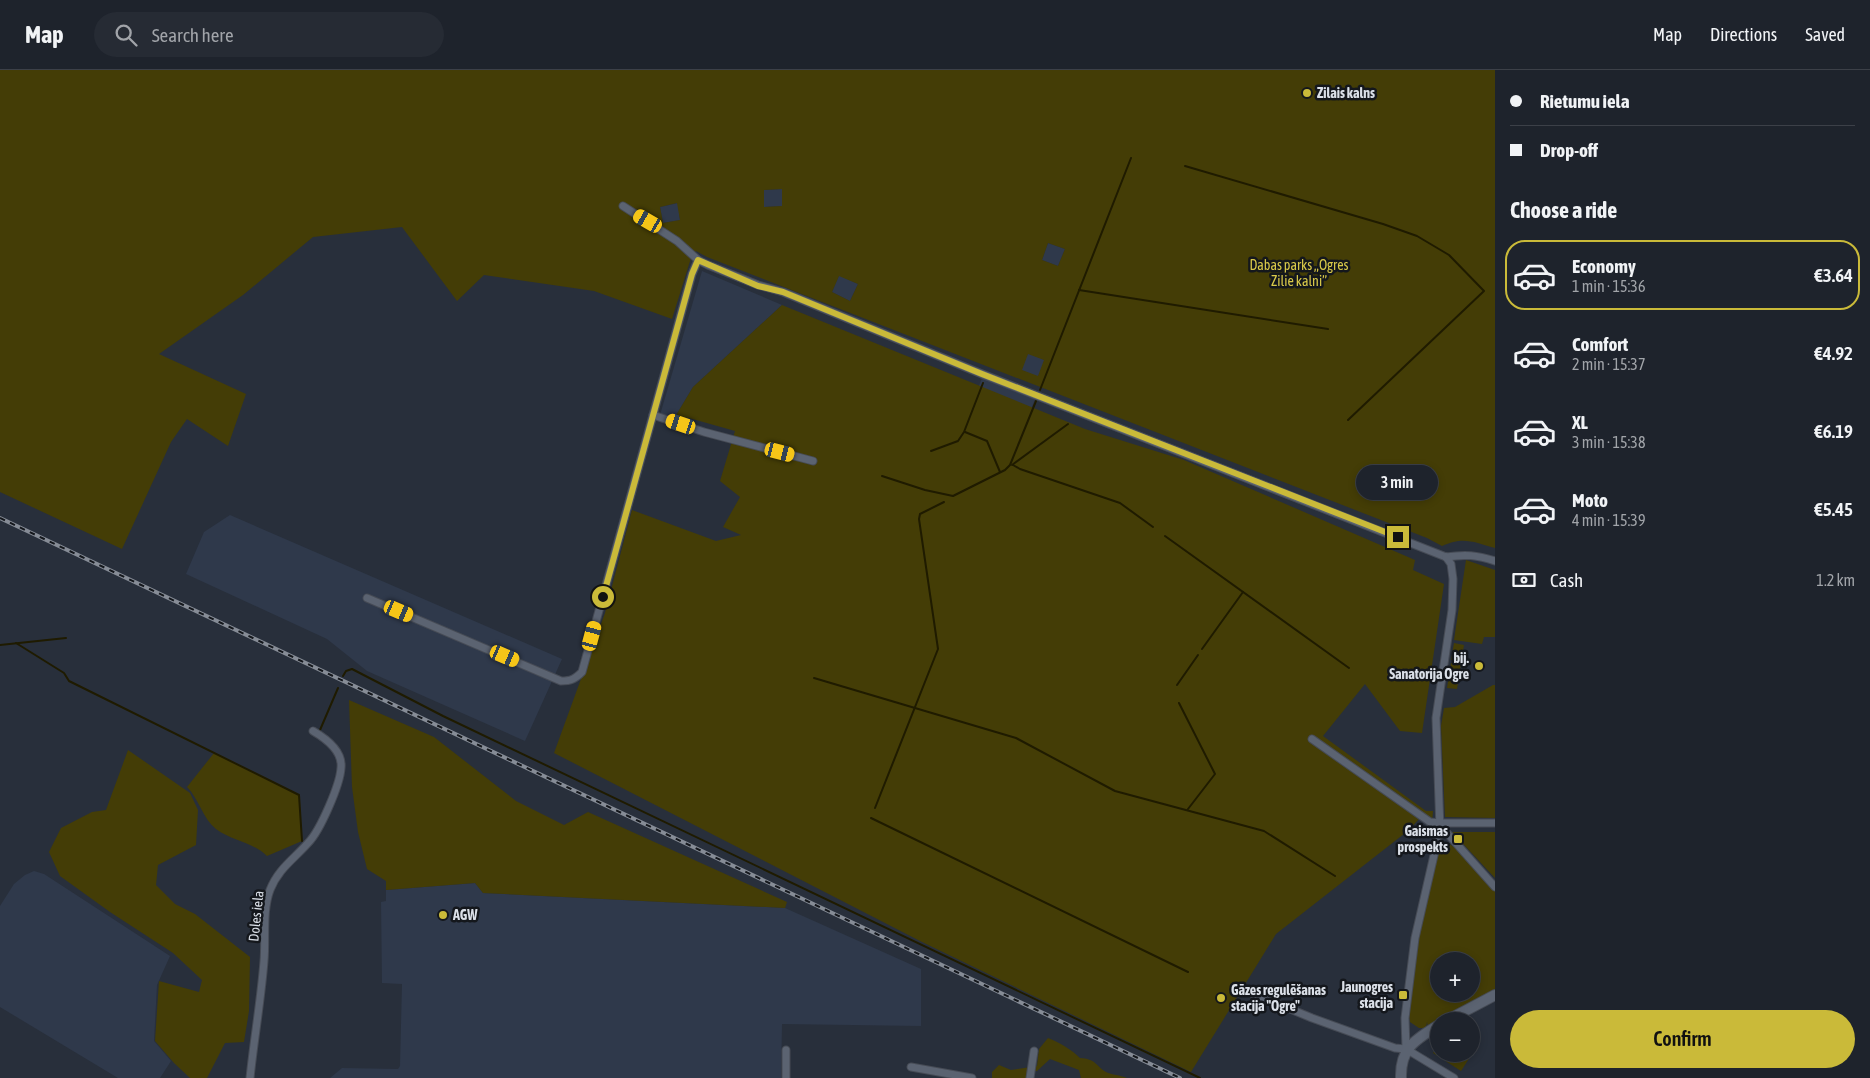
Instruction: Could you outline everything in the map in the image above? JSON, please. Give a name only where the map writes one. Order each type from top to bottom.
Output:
[{"type":"main road","points":[[1462,1012],[1495,994]]},
{"type":"main road","points":[[1401,1078],[1406,1049],[1430,1031]]},
{"type":"street","points":[[623,206],[677,241],[698,260],[758,286],[783,292],[1039,396],[1446,557],[1464,554],[1477,555],[1495,561]]},
{"type":"street","points":[[367,598],[561,681],[570,681],[582,672],[692,274],[698,260]]},
{"type":"street","points":[[653,415],[704,432],[812,461]]},
{"type":"street","points":[[1406,1049],[1405,1018],[1414,948],[1440,826],[1436,718],[1452,610],[1453,579],[1451,564],[1446,557]]},
{"type":"street","name":"Doles iela","points":[[250,1078],[263,974],[269,893],[282,868],[303,849],[314,835],[337,786],[341,770],[340,758],[333,747],[313,731]]},
{"type":"street","points":[[1312,739],[1421,817],[1440,826],[1495,887]]},
{"type":"street","points":[[1440,826],[1495,823]]},
{"type":"street","points":[[1244,990],[1312,1018],[1395,1048],[1406,1049],[1416,1057],[1454,1078]]},
{"type":"street","points":[[786,1050],[786,1078]]},
{"type":"street","points":[[1030,1078],[1034,1051]]},
{"type":"street","points":[[911,1067],[942,1075],[972,1078]]},
{"type":"shaded area","points":[[782,189],[782,206],[764,207],[764,190]]},
{"type":"shaded area","points":[[678,203],[680,220],[663,223],[660,207]]},
{"type":"shaded area","points":[[1048,243],[1065,249],[1058,266],[1042,260]]},
{"type":"shaded area","points":[[702,271],[782,305],[693,387],[675,417],[660,415]]},
{"type":"shaded area","points":[[839,275],[858,284],[850,301],[832,292]]},
{"type":"shaded area","points":[[1028,353],[1045,360],[1038,377],[1021,370]]},
{"type":"shaded area","points":[[982,378],[1035,399],[1017,446],[964,425]]},
{"type":"shaded area","points":[[230,515],[562,659],[525,741],[367,671],[327,639],[186,574],[204,532]]},
{"type":"shaded area","points":[[34,871],[44,874],[170,956],[157,985],[154,1041],[171,1061],[160,1078],[118,1078],[0,1007],[0,906],[14,884],[25,875]]},
{"type":"shaded area","points":[[475,883],[483,893],[785,908],[921,969],[921,1026],[782,1024],[781,1078],[330,1078],[342,1068],[398,1069],[400,1066],[402,984],[382,983],[381,902],[386,901],[386,890]]},
{"type":"green space","name":"Dabas parks „Ogres Zilie kalni”","points":[[0,70],[1495,70],[1495,548],[1475,542],[1462,541],[1442,546],[1427,538],[707,257],[696,251],[691,258],[672,319],[594,291],[484,275],[457,301],[402,227],[313,237],[243,295],[159,354],[246,394],[228,446],[187,419],[171,442],[122,549],[0,492]],"holes":[[[782,189],[782,206],[764,207],[764,190]],[[677,203],[680,220],[663,223],[660,207]],[[1048,243],[1065,249],[1058,266],[1042,260]],[[839,276],[858,284],[850,301],[832,292]],[[1028,354],[1044,360],[1038,376],[1022,370]]]},
{"type":"green space","points":[[782,305],[1085,429],[1184,460],[1415,560],[1413,570],[1444,584],[1422,733],[1400,731],[1365,684],[1323,736],[1426,811],[1433,811],[1432,823],[1419,819],[1409,830],[1276,934],[1191,1072],[920,941],[554,753],[605,613],[632,510],[716,541],[741,535],[723,527],[740,497],[720,481],[735,431],[689,418],[675,417],[693,387]]},
{"type":"green space","points":[[1466,560],[1495,570],[1495,637],[1484,637],[1482,644],[1454,640]]},
{"type":"green space","points":[[1454,643],[1464,645],[1461,662],[1451,660]]},
{"type":"green space","points":[[1451,663],[1461,664],[1457,689],[1447,688]]},
{"type":"green space","points":[[1495,685],[1495,818],[1445,817],[1441,726],[1444,708],[1455,707]]},
{"type":"green space","points":[[349,700],[434,737],[516,801],[564,825],[588,812],[787,902],[785,908],[483,893],[475,883],[386,890],[386,881],[367,869],[358,832],[352,787]]},
{"type":"green space","points":[[128,750],[190,793],[198,810],[196,845],[158,865],[156,885],[175,904],[195,914],[250,957],[249,1011],[244,1042],[225,1043],[207,1078],[190,1078],[155,1041],[159,981],[199,992],[202,980],[173,953],[110,912],[60,876],[49,852],[61,828],[92,812],[106,810]]},
{"type":"green space","points":[[214,753],[299,795],[302,841],[267,856],[261,851],[222,833],[212,825],[187,787]]},
{"type":"green space","points":[[1452,832],[1495,832],[1495,878]]},
{"type":"green space","points":[[1447,842],[1455,848],[1495,891],[1495,992],[1480,1000],[1480,952],[1430,952],[1430,1002],[1476,1002],[1457,1012],[1430,1012],[1430,1026],[1428,1027],[1427,1022],[1426,1028],[1419,1028],[1410,1022],[1409,1015],[1417,942],[1439,847],[1442,843],[1446,853],[1444,843]]},
{"type":"green space","points":[[1048,1038],[1065,1046],[1080,1058],[1092,1061],[1106,1072],[1127,1078],[1081,1078],[1079,1070],[1050,1059],[1037,1071],[1028,1071],[1028,1078],[992,1078],[992,1072],[999,1065],[1011,1070],[1037,1066],[1039,1049]]},
{"type":"green space","points":[[1447,1062],[1467,1062],[1461,1071]]},
{"type":"waterway","points":[[1040,390],[1131,158]]},
{"type":"waterway","points":[[1185,166],[1383,224],[1417,236],[1449,255],[1484,291],[1348,420]]},
{"type":"waterway","points":[[1079,290],[1328,329]]},
{"type":"waterway","points":[[931,451],[958,441],[964,432],[983,383]]},
{"type":"waterway","points":[[882,476],[925,490],[953,496],[1005,470],[1010,465],[1036,401]]},
{"type":"waterway","points":[[1012,465],[1068,424]]},
{"type":"waterway","points":[[965,432],[987,441],[1000,472]]},
{"type":"waterway","points":[[1013,465],[1120,503],[1153,527]]},
{"type":"waterway","points":[[875,808],[938,649],[919,519],[920,514],[944,502]]},
{"type":"waterway","points":[[1165,536],[1349,668]]},
{"type":"waterway","points":[[1202,649],[1243,592]]},
{"type":"waterway","points":[[0,645],[66,638]]},
{"type":"waterway","points":[[16,643],[64,673],[69,681],[299,795],[302,841]]},
{"type":"waterway","points":[[1177,685],[1198,655]]},
{"type":"waterway","points":[[343,676],[346,671],[352,669],[443,716],[1200,1078]]},
{"type":"waterway","points":[[814,678],[1016,738],[1115,791],[1264,831],[1335,876]]},
{"type":"waterway","points":[[320,730],[338,688]]},
{"type":"waterway","points":[[1179,703],[1215,774],[1188,809]]},
{"type":"waterway","points":[[871,818],[1188,972]]},
{"type":"railway","points":[[0,518],[1180,1078]]},
{"type":"place","name":"Zilais kalns","points":[[1307,93]]},
{"type":"place","name":"bij. Sanatorija Ogre","points":[[1479,666]]},
{"type":"place","name":"Gaismas prospekts","points":[[1458,839]]},
{"type":"place","name":"AGW","points":[[443,915]]},
{"type":"place","name":"Jaunogres stacija","points":[[1403,995]]},
{"type":"place","name":"Gāzes regulēšanas stacija \"Ogre\"","points":[[1221,998]]},
{"type":"route","points":[[603,597],[692,274],[698,260],[758,286],[783,292],[982,374],[1398,537]]}]
